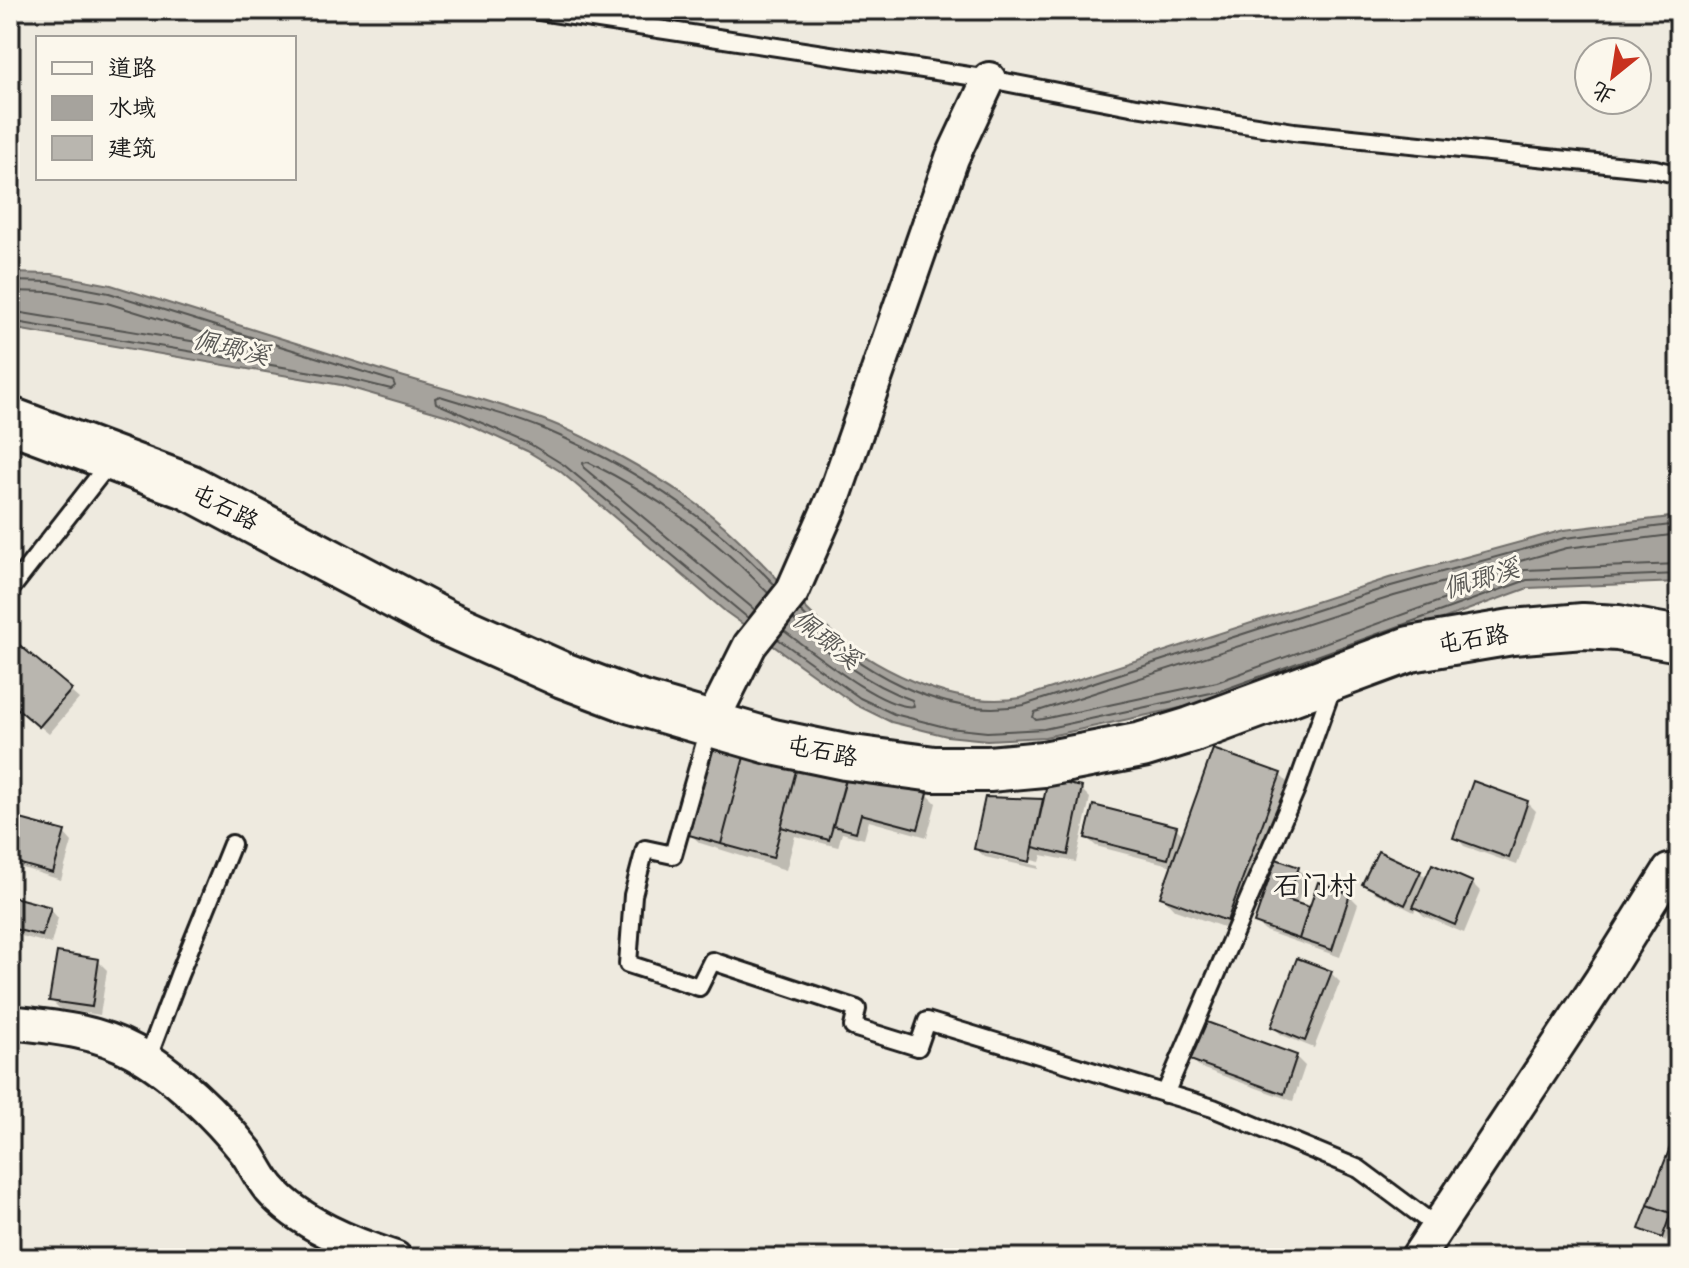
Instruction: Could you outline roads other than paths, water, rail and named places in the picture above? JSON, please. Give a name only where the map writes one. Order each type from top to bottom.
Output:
[{"type":"main road","name":"屯石路","points":[[10,420],[189,487],[442,621],[502,649],[632,701],[710,725],[845,757],[934,769],[989,769],[1081,758],[1142,745],[1191,730],[1410,649],[1547,627],[1618,628],[1679,639]]},
{"type":"street","points":[[710,725],[750,645],[792,592],[835,494],[952,158],[989,79]]},
{"type":"street","points":[[1417,1258],[1601,980],[1669,871],[1679,874]]},
{"type":"street","points":[[10,1022],[79,1030],[97,1035],[147,1060],[166,1072],[236,1140],[269,1188],[299,1214],[368,1249],[395,1258]]},
{"type":"lane","points":[[533,10],[989,79],[1136,107],[1294,132],[1655,169],[1679,175]]},
{"type":"lane","points":[[10,590],[113,458]]},
{"type":"lane","points":[[1165,1094],[1296,789],[1336,676]]},
{"type":"lane","points":[[710,725],[673,855],[645,849],[633,895],[628,964],[699,987],[712,961],[857,1009],[853,1027],[918,1047],[927,1021],[1213,1108],[1359,1169],[1437,1227]]},
{"type":"lane","points":[[147,1060],[232,844]]},
{"type":"water","name":"佩瑯溪","points":[[10,273],[52,274],[111,285],[561,427],[636,465],[706,511],[819,621],[862,654],[913,681],[967,698],[1021,698],[1389,578],[1564,530],[1679,516],[1679,582],[1528,588],[1222,699],[1045,737],[987,740],[947,736],[891,722],[856,705],[726,612],[560,471],[527,451],[455,418],[341,385],[10,328]]},
{"type":"district","name":"石门村","points":[[1315,885]]}]
